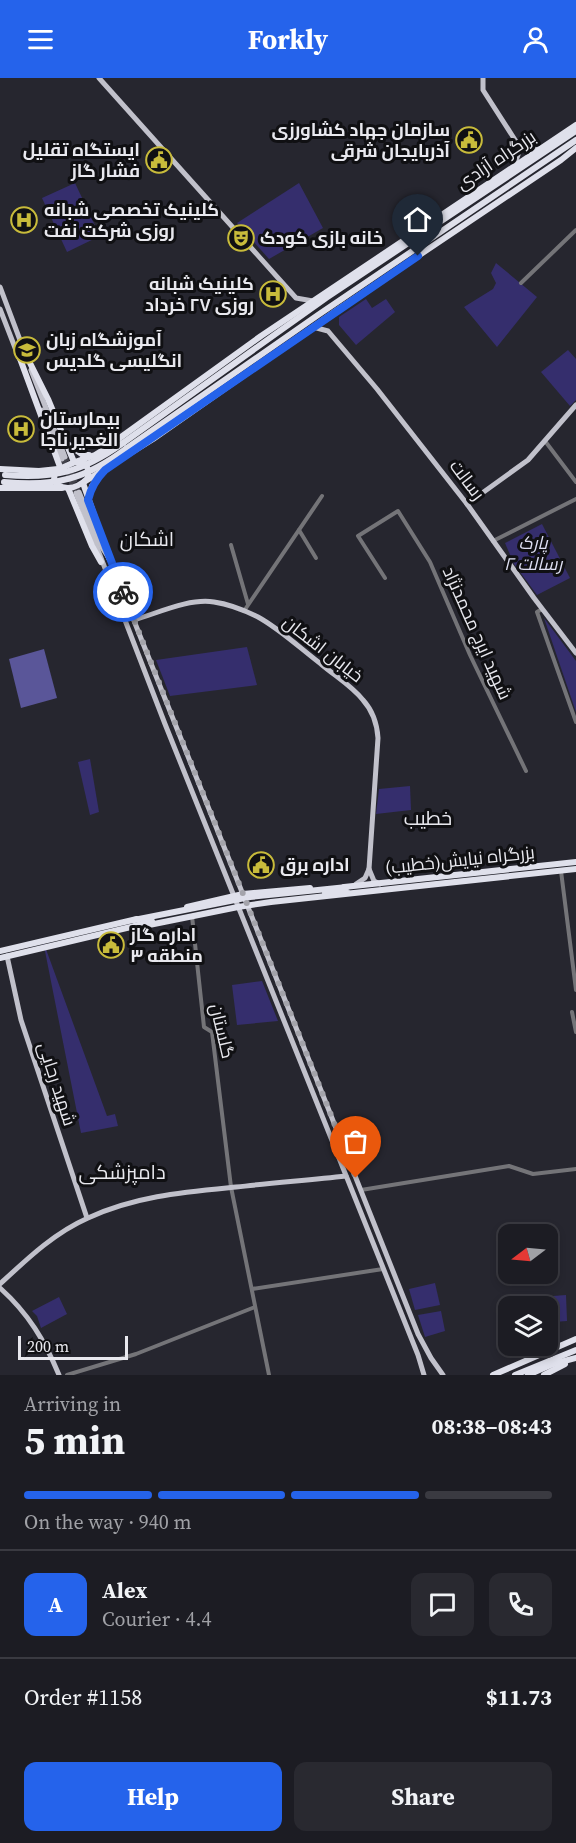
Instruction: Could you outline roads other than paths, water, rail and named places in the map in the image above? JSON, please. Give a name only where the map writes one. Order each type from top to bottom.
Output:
[{"type":"highway","name":"بزرگراه آزادی","points":[[295,317],[313,301],[539,149],[573,130],[576,125]]},
{"type":"highway","points":[[554,140],[573,143],[573,130]]},
{"type":"highway","name":"بزرگراه آزادی","points":[[75,462],[125,446],[298,337],[566,155],[573,143]]},
{"type":"highway","name":"بزرگراه آزادی","points":[[83,482],[105,470],[125,446],[295,317],[573,143]]},
{"type":"highway","name":"بزرگراه آزادی","points":[[125,446],[573,143]]},
{"type":"highway","points":[[281,341],[298,337]]},
{"type":"highway","points":[[22,355],[48,399],[75,462]]},
{"type":"highway","points":[[22,355],[59,468]]},
{"type":"highway","points":[[64,439],[73,449],[83,455],[95,455]]},
{"type":"highway","points":[[3,482],[69,472],[125,446]]},
{"type":"highway","points":[[0,469],[44,471],[75,462],[85,464],[88,469],[88,478],[67,488],[3,482]]},
{"type":"highway","points":[[59,468],[54,475],[54,480],[57,485],[67,488],[92,546],[101,561]]},
{"type":"highway","points":[[3,482],[15,480],[10,470]]},
{"type":"highway","points":[[88,500],[92,486],[105,470]]},
{"type":"highway","points":[[83,482],[109,558]]},
{"type":"highway","name":"بزرگراه نیایش(خطیب)","points":[[347,890],[380,884],[576,862]]},
{"type":"highway","name":"بزرگراه نیایش(خطیب)","points":[[347,890],[576,869]]},
{"type":"highway","points":[[4,957],[135,923],[146,915],[243,894],[280,890],[347,890]]},
{"type":"highway","points":[[280,890],[275,895],[281,901]]},
{"type":"highway","points":[[135,923],[149,925],[248,905],[337,897],[347,890]]},
{"type":"highway","points":[[0,951],[250,897],[347,890]]},
{"type":"highway","points":[[270,891],[274,896],[271,902]]},
{"type":"highway","points":[[208,902],[210,912]]},
{"type":"highway","points":[[493,1375],[576,1339]]},
{"type":"highway","points":[[515,1375],[576,1350]]},
{"type":"highway","points":[[528,1375],[553,1364],[575,1358]]},
{"type":"highway","points":[[544,1375],[575,1358]]},
{"type":"main road","points":[[99,78],[296,298],[313,301]]},
{"type":"main road","points":[[483,78],[483,90],[517,143],[526,150],[539,149]]},
{"type":"main road","points":[[514,166],[518,155],[517,143]]},
{"type":"main road","points":[[0,287],[22,355]]},
{"type":"main road","points":[[295,317],[296,298]]},
{"type":"main road","points":[[0,309],[22,355],[64,458]]},
{"type":"main road","points":[[313,327],[328,331],[327,317]]},
{"type":"main road","name":"رسالت","points":[[328,331],[377,389],[467,504],[542,609],[574,646],[576,653]]},
{"type":"main road","points":[[467,504],[528,460],[576,405]]},
{"type":"main road","points":[[424,1375],[101,561],[78,493],[101,546],[109,558],[418,1334],[443,1375]]},
{"type":"main road","name":"خیابان اشکان","points":[[134,620],[185,604],[216,602],[258,617],[352,689],[363,700],[373,714],[378,738],[369,869]]},
{"type":"main road","points":[[369,869],[374,880],[380,884]]},
{"type":"main road","points":[[347,890],[365,878],[369,869]]},
{"type":"main road","name":"شهید رجایی","points":[[4,957],[21,1020],[87,1218]]},
{"type":"main road","points":[[0,1284],[49,1242],[87,1218],[112,1208],[153,1196],[346,1176]]},
{"type":"main road","points":[[0,1288],[22,1309],[35,1326],[59,1375]]},
{"type":"street","points":[[521,283],[576,230]]},
{"type":"street","points":[[545,441],[576,482]]},
{"type":"street","points":[[244,612],[322,496]]},
{"type":"street","points":[[493,541],[576,499]]},
{"type":"street","name":"شهید ایرج محمدنژاد","points":[[384,578],[358,536],[398,511],[430,561],[470,655],[526,771]]},
{"type":"street","points":[[299,530],[316,558]]},
{"type":"street","points":[[231,545],[248,605]]},
{"type":"street","points":[[542,609],[537,612],[576,722]]},
{"type":"street","points":[[561,871],[576,990]]},
{"type":"street","name":"گلستان","points":[[192,916],[204,1027],[212,1032],[231,1187]]},
{"type":"street","points":[[572,1012],[576,1032]]},
{"type":"street","points":[[361,1190],[509,1166],[541,1175],[576,1169]]},
{"type":"street","points":[[231,1187],[269,1375]]},
{"type":"street","points":[[252,1289],[383,1269]]},
{"type":"street","points":[[67,1375],[136,1354],[255,1307]]},
{"type":"tunnel","points":[[65,457],[79,492]]},
{"type":"tunnel","points":[[62,459],[75,491]]},
{"type":"place","name":"سازمان جهاد کشاورزی آذربایجان شرقی","points":[[469,140]]},
{"type":"place","name":"ایستگاه تقلیل فشار گاز","points":[[159,160]]},
{"type":"place","name":"کلینیک تخصصی شبانه روزی شرکت نفت","points":[[24,220]]},
{"type":"place","name":"خانه بازی کودک","points":[[241,238]]},
{"type":"place","name":"کلینیک شبانه روزی ۲۷ خرداد","points":[[273,294]]},
{"type":"place","name":"آموزشگاه زبان انگلیسی گلدیس","points":[[27,350]]},
{"type":"place","name":"بیمارستان الغدیر ناجا","points":[[21,429]]},
{"type":"place","name":"اداره برق","points":[[261,865]]},
{"type":"place","name":"اداره گاز منطقه ۳","points":[[111,945]]},
{"type":"district","name":"اشکان","points":[[147,539]]},
{"type":"district","name":"خطیب","points":[[428,818]]},
{"type":"district","name":"دامپزشکی","points":[[122,1172]]},
{"type":"park label","name":"پارک رسالت ۲","points":[[533,553]]}]
